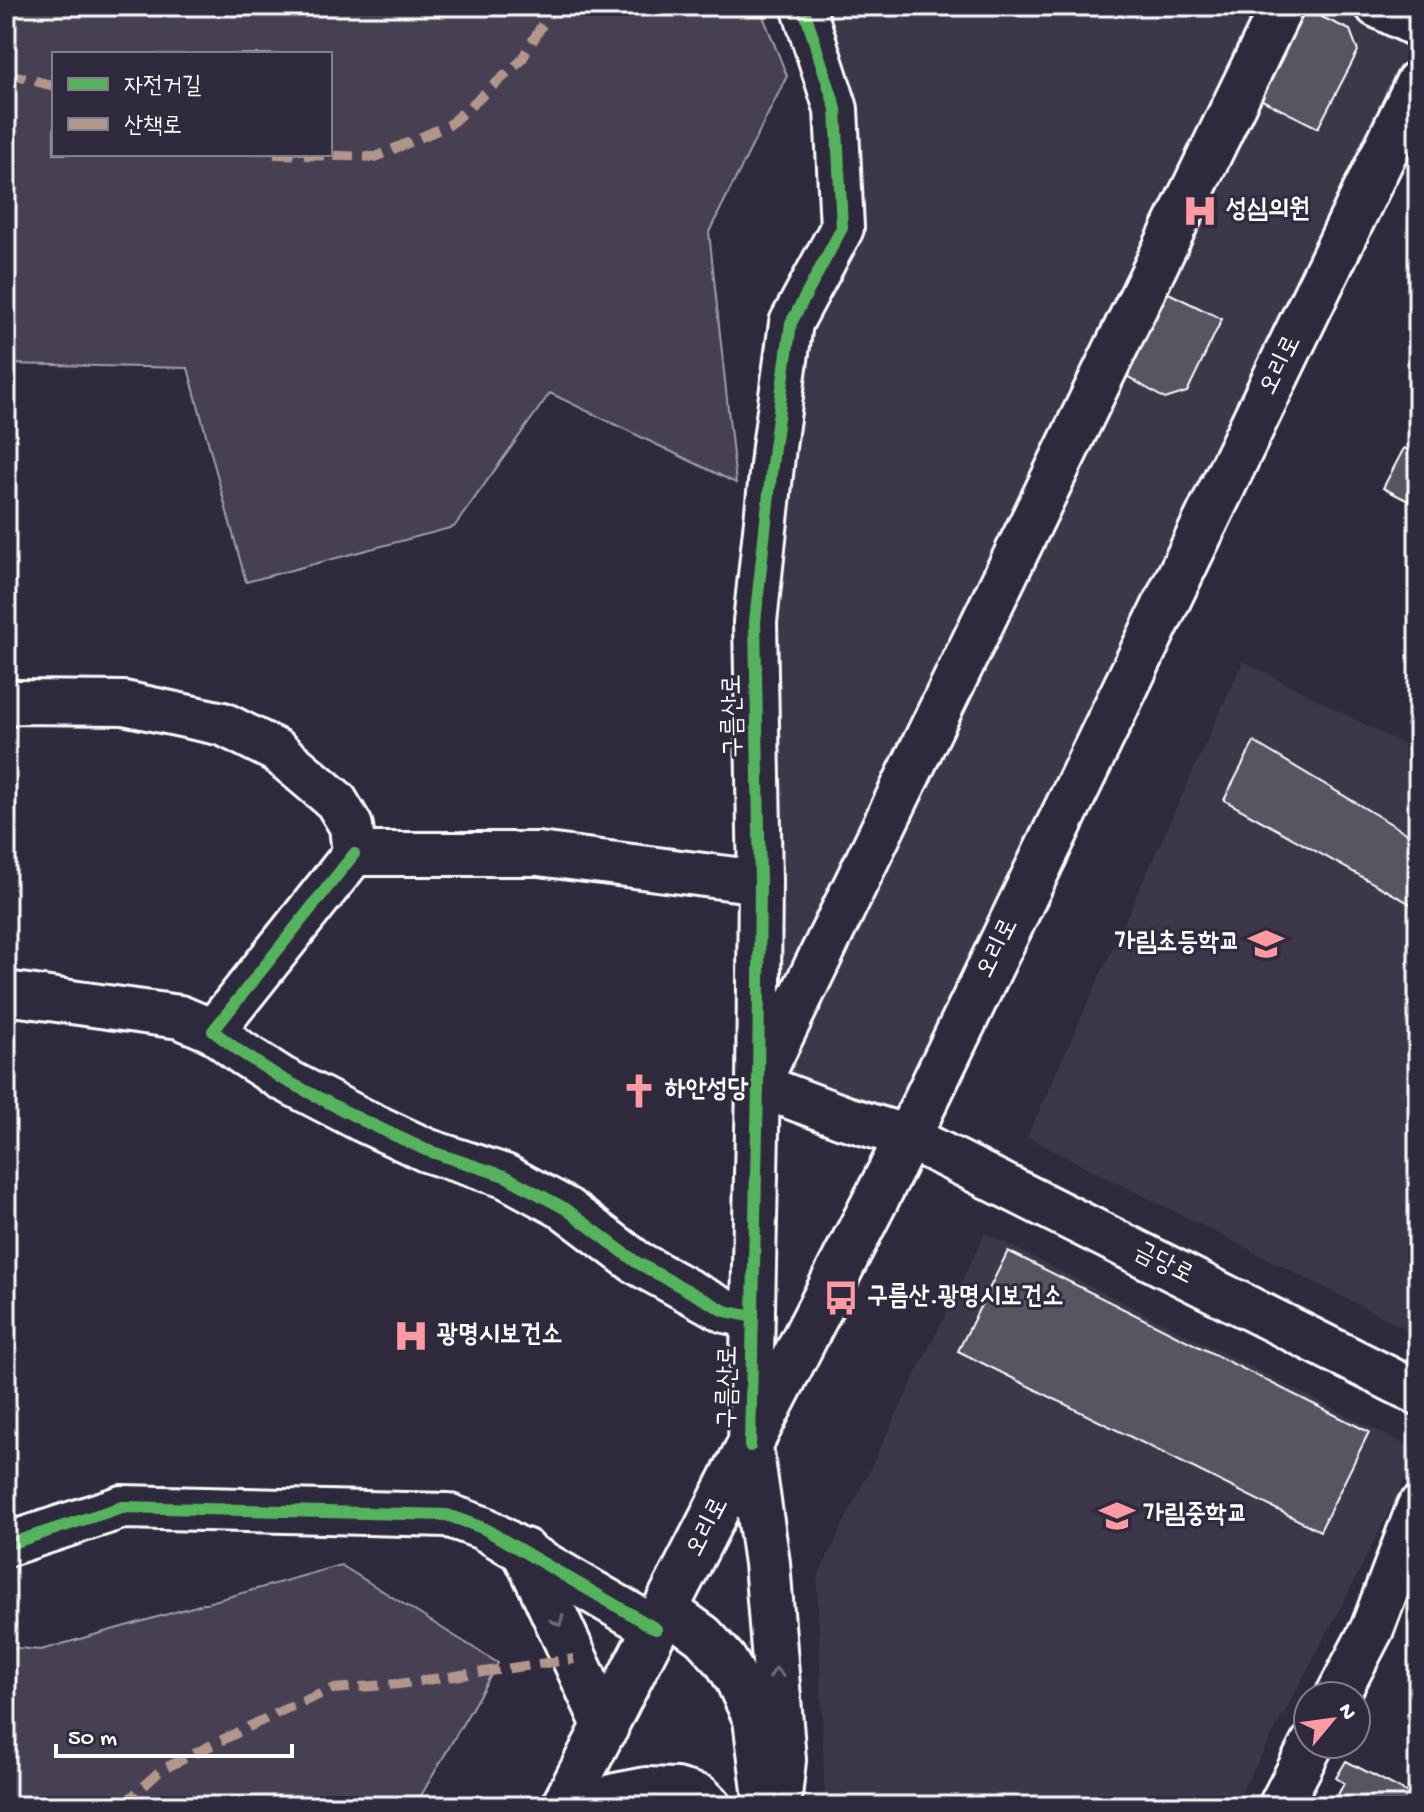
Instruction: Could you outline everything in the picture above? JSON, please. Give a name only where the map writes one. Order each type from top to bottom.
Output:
[{"type":"main road","name":"오리로","points":[[564,1806],[908,1137],[1418,83]]},
{"type":"main road","points":[[750,1446],[767,1563],[783,1760],[778,1806]]},
{"type":"main road","points":[[524,1551],[606,1727]]},
{"type":"street","name":"구름산로","points":[[750,1446],[760,882],[755,622],[791,323],[842,228],[836,109],[803,6]]},
{"type":"street","points":[[758,1085],[1282,6]]},
{"type":"street","points":[[1377,6],[1418,26]]},
{"type":"street","points":[[6,705],[16,702],[124,703],[223,724],[277,751],[336,801],[351,826],[354,854],[213,1031]]},
{"type":"street","points":[[354,854],[538,854],[760,882]]},
{"type":"street","points":[[6,993],[180,1017],[213,1031],[281,1078],[426,1150],[505,1176],[566,1209],[636,1262],[725,1311],[753,1317]]},
{"type":"street","name":"금당로","points":[[758,1085],[908,1137],[1418,1393]]},
{"type":"street","points":[[6,1545],[122,1507],[447,1515],[483,1528],[662,1619],[703,1636],[725,1660],[755,1719],[766,1806]]},
{"type":"street","points":[[1345,1680],[1372,1629],[1418,1508]]},
{"type":"street","points":[[1280,1806],[1304,1760]]},
{"type":"street","points":[[594,1806],[615,1795],[646,1789],[676,1790],[701,1797],[710,1806]]},
{"type":"shaded area","points":[[6,6],[759,6],[787,76],[709,232],[736,483],[550,393],[454,527],[246,582],[188,368],[6,364]]},
{"type":"shaded area","points":[[803,6],[1418,6],[1418,83],[908,1137],[758,1085],[774,447],[842,228]]},
{"type":"shaded area","name":"가림초등학교","points":[[1243,661],[1418,752],[1418,1335],[1027,1137]]},
{"type":"shaded area","name":"가림중학교","points":[[985,1233],[1418,1451],[1302,1680],[1292,1680],[1292,1698],[1234,1806],[825,1806],[817,1578]]},
{"type":"shaded area","points":[[341,1565],[498,1663],[415,1806],[6,1806],[6,1647],[41,1650]]},
{"type":"building","points":[[1311,12],[1350,30],[1358,51],[1318,128],[1250,94],[1289,17]]},
{"type":"building","points":[[1156,287],[1222,319],[1187,392],[1165,399],[1127,376],[1121,359]]},
{"type":"building","points":[[1404,448],[1418,455],[1418,506],[1383,488]]},
{"type":"building","points":[[1254,742],[1418,840],[1418,908],[1224,800]]},
{"type":"building","points":[[1008,1251],[1369,1432],[1320,1531],[958,1351]]},
{"type":"building","points":[[1346,1761],[1418,1798],[1418,1806],[1332,1806],[1344,1783],[1336,1778]]},
{"type":"marked path","points":[[332,156],[375,157],[449,125],[521,61],[553,6]]},
{"type":"marked path","points":[[6,73],[52,85]]},
{"type":"marked path","points":[[122,1806],[161,1770],[332,1689],[399,1684],[574,1659]]},
{"type":"cycle path","points":[[750,1446],[760,882],[755,622],[791,323],[842,228],[836,109],[803,6]]},
{"type":"cycle path","points":[[354,854],[213,1031],[281,1078],[426,1150],[505,1176],[566,1209],[636,1262],[725,1311],[753,1317]]},
{"type":"cycle path","points":[[6,1545],[122,1507],[447,1515],[483,1528],[656,1629]]},
{"type":"place","name":"성심의원","points":[[1200,211]]},
{"type":"place","name":"가림초등학교","points":[[1266,944]]},
{"type":"place","name":"하안성당","points":[[639,1091]]},
{"type":"place","name":"구름산.광명시보건소","points":[[841,1298]]},
{"type":"place","name":"광명시보건소","points":[[411,1336]]},
{"type":"place","name":"가림중학교","points":[[1117,1516]]}]
